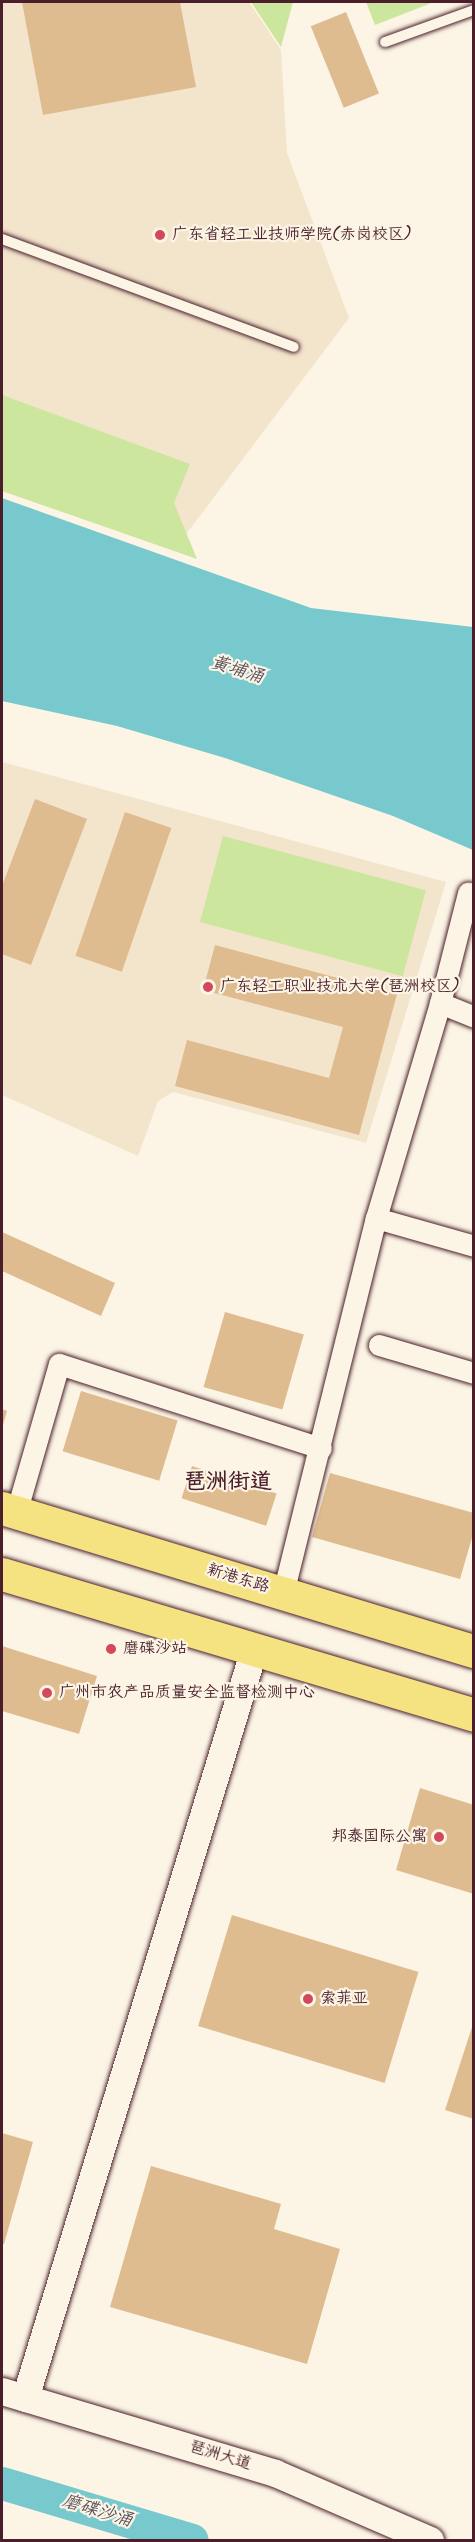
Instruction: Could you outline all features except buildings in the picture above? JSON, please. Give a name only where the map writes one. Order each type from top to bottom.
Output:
[{"type":"main road","name":"新港东路","points":[[9,1511],[474,1651]]},
{"type":"main road","points":[[2,1574],[474,1715]]},
{"type":"street","points":[[284,1593],[376,1218],[440,1003],[468,893]]},
{"type":"street","points":[[440,1003],[474,1017]]},
{"type":"street","points":[[376,1218],[474,1246]]},
{"type":"street","points":[[379,1345],[474,1372]]},
{"type":"street","points":[[9,1511],[59,1364],[321,1448]]},
{"type":"street","points":[[13,2394],[254,1649]]},
{"type":"street","name":"琶洲大道","points":[[13,2394],[275,2473],[427,2539]]},
{"type":"lane","points":[[385,42],[474,10]]},
{"type":"lane","points":[[2,239],[294,347]]},
{"type":"shaded area","name":"广东省轻工业技师学院(赤岗校区)","points":[[2,2],[249,2],[281,50],[287,153],[349,318],[184,537],[2,475]]},
{"type":"shaded area","name":"广东轻工职业技术大学(琶洲校区)","points":[[2,762],[446,882],[366,1143],[173,1092],[158,1101],[138,1156],[2,1095]]},
{"type":"green space","points":[[251,2],[293,2],[281,47]]},
{"type":"green space","points":[[366,2],[434,2],[375,25]]},
{"type":"green space","points":[[2,395],[190,464],[174,503],[197,559],[2,491]]},
{"type":"green space","points":[[223,836],[426,890],[403,976],[200,922]]},
{"type":"water","name":"黄埔涌","points":[[2,498],[311,608],[473,627],[473,850],[393,816],[225,758],[117,726],[2,701]]},
{"type":"waterway","name":"磨碟沙涌","points":[[2,2483],[192,2540]]},
{"type":"place","name":"广东省轻工业技师学院(赤岗校区)","points":[[160,235]]},
{"type":"place","name":"广东轻工职业技术大学(琶洲校区)","points":[[208,987]]},
{"type":"place","name":"磨碟沙站","points":[[111,1649]]},
{"type":"place","name":"广州市农产品质量安全监督检测中心","points":[[47,1693]]},
{"type":"place","name":"邦泰国际公寓","points":[[439,1837]]},
{"type":"place","name":"索菲亚","points":[[308,1999]]},
{"type":"district","name":"琶洲街道","points":[[228,1483]]}]
